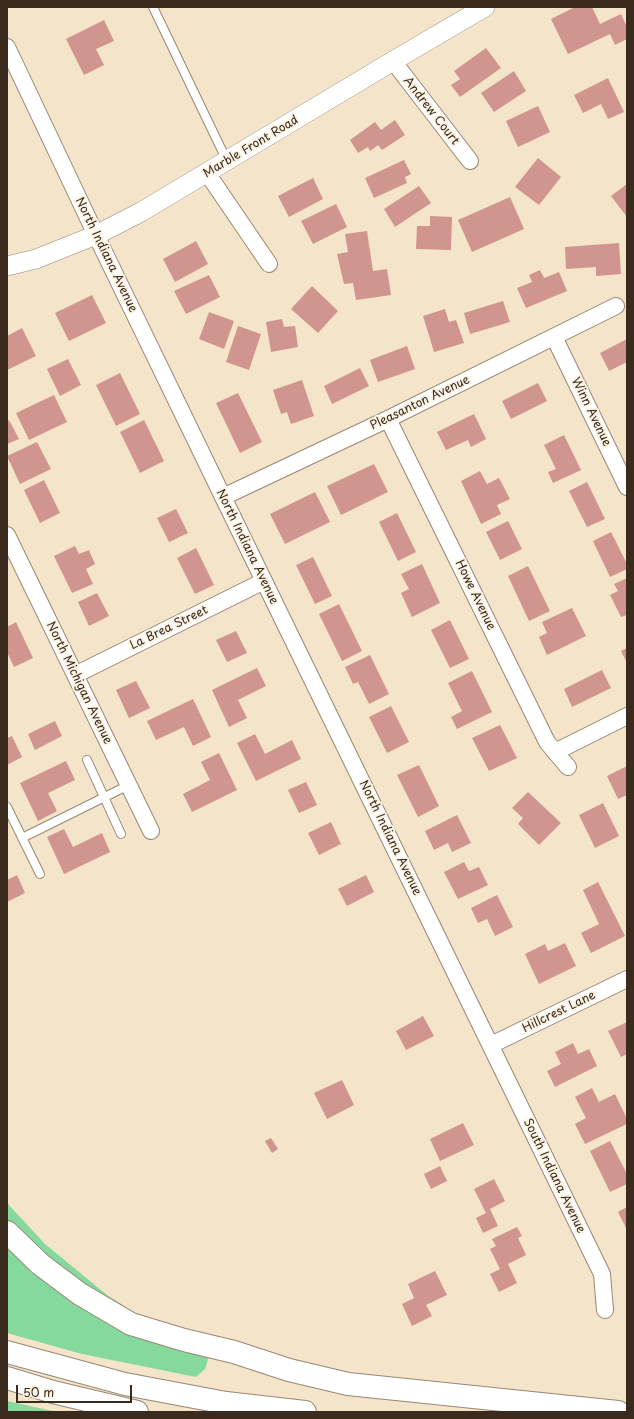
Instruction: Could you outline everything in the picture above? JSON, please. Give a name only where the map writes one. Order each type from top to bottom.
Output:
[{"type":"highway","points":[[7,1232],[40,1264],[80,1294],[131,1324],[161,1333],[234,1352],[289,1370],[348,1384],[618,1412]]},
{"type":"highway","points":[[7,1352],[125,1384],[226,1402],[305,1412]]},
{"type":"highway","points":[[7,1378],[53,1392],[137,1412]]},
{"type":"street","name":"Marble Front Road","points":[[7,266],[36,259],[96,235],[141,212],[485,7]]},
{"type":"street","name":"North Indiana Avenue","points":[[7,47],[223,497],[491,1045]]},
{"type":"street","name":"Andrew Court","points":[[393,61],[470,161]]},
{"type":"street","points":[[207,173],[269,264]]},
{"type":"street","name":"Pleasanton Avenue","points":[[223,497],[388,419],[616,306]]},
{"type":"street","name":"Winn Avenue","points":[[554,337],[627,487]]},
{"type":"street","name":"Howe Avenue","points":[[388,419],[547,742],[568,767]]},
{"type":"street","name":"North Michigan Avenue","points":[[7,535],[151,831]]},
{"type":"street","name":"La Brea Street","points":[[75,675],[264,581]]},
{"type":"street","points":[[555,752],[627,716]]},
{"type":"street","name":"Hillcrest Lane","points":[[491,1045],[627,978]]},
{"type":"street","name":"South Indiana Avenue","points":[[491,1045],[602,1274],[605,1310]]},
{"type":"lane","points":[[153,7],[227,161]]},
{"type":"lane","points":[[87,760],[121,834]]},
{"type":"lane","points":[[22,838],[129,785]]},
{"type":"lane","points":[[7,807],[40,874]]},
{"type":"green space","points":[[7,1203],[45,1244],[107,1295],[153,1324],[209,1356],[205,1369],[196,1377],[82,1354],[7,1333]]},
{"type":"green space","points":[[7,1401],[57,1412],[7,1412]]},
{"type":"building","points":[[575,7],[592,7],[600,24],[621,14],[627,27],[627,39],[615,45],[610,34],[568,54],[551,19]]},
{"type":"building","points":[[104,20],[114,41],[96,49],[104,65],[84,75],[66,39]]},
{"type":"building","points":[[486,48],[501,68],[460,97],[451,85],[460,79],[454,71]]},
{"type":"building","points":[[514,71],[526,91],[494,112],[481,93]]},
{"type":"building","points":[[608,78],[624,112],[608,119],[601,104],[583,113],[574,95]]},
{"type":"building","points":[[538,106],[550,132],[518,147],[506,121]]},
{"type":"building","points":[[395,120],[405,135],[382,150],[378,145],[370,151],[368,147],[358,153],[350,140],[375,122],[381,130]]},
{"type":"building","points":[[538,158],[561,177],[539,205],[515,187]]},
{"type":"building","points":[[404,160],[411,174],[405,177],[407,183],[374,198],[365,178]]},
{"type":"building","points":[[313,178],[323,199],[289,217],[278,196]]},
{"type":"building","points":[[627,184],[627,217],[611,196]]},
{"type":"building","points":[[419,186],[431,203],[395,227],[384,209]]},
{"type":"building","points":[[510,197],[524,229],[472,252],[458,220]]},
{"type":"building","points":[[336,204],[347,227],[313,244],[301,221]]},
{"type":"building","points":[[430,216],[452,217],[451,250],[416,249],[417,226],[430,226]]},
{"type":"building","points":[[367,231],[373,271],[387,269],[391,295],[356,300],[353,283],[344,284],[337,254],[348,252],[345,234]]},
{"type":"building","points":[[196,241],[208,264],[175,282],[163,259]]},
{"type":"building","points":[[619,243],[621,274],[596,276],[596,267],[566,269],[565,247]]},
{"type":"building","points":[[540,270],[544,278],[559,272],[567,291],[526,308],[517,288],[532,282],[529,275]]},
{"type":"building","points":[[209,275],[220,297],[186,314],[174,291]]},
{"type":"building","points":[[312,286],[338,311],[318,333],[291,309]]},
{"type":"building","points":[[92,295],[106,323],[69,341],[55,313]]},
{"type":"building","points":[[503,301],[510,322],[470,334],[464,313]]},
{"type":"building","points":[[445,309],[449,322],[456,320],[464,343],[434,352],[423,316]]},
{"type":"building","points":[[209,312],[234,321],[224,349],[199,339]]},
{"type":"building","points":[[282,319],[284,327],[295,326],[298,347],[271,352],[266,322]]},
{"type":"building","points":[[238,326],[261,334],[249,370],[226,362]]},
{"type":"building","points":[[22,328],[36,356],[7,370],[7,336]]},
{"type":"building","points":[[627,339],[627,362],[609,371],[600,353]]},
{"type":"building","points":[[407,346],[415,369],[378,382],[370,360]]},
{"type":"building","points":[[68,359],[81,385],[60,396],[47,369]]},
{"type":"building","points":[[360,368],[369,386],[332,404],[324,386]]},
{"type":"building","points":[[120,373],[140,414],[116,426],[96,385]]},
{"type":"building","points":[[302,380],[314,416],[291,424],[287,412],[281,414],[273,390]]},
{"type":"building","points":[[538,383],[547,401],[511,419],[502,401]]},
{"type":"building","points":[[238,393],[262,442],[240,453],[216,403]]},
{"type":"building","points":[[54,395],[67,422],[29,440],[16,413]]},
{"type":"building","points":[[474,414],[486,439],[471,447],[468,440],[446,450],[437,432]]},
{"type":"building","points":[[9,420],[19,439],[7,444],[7,422]]},
{"type":"building","points":[[144,420],[164,461],[140,473],[120,432]]},
{"type":"building","points":[[564,435],[581,470],[553,483],[548,472],[556,469],[544,445]]},
{"type":"building","points":[[37,442],[51,469],[20,484],[7,456]]},
{"type":"building","points":[[374,464],[388,492],[341,515],[327,486]]},
{"type":"building","points":[[480,471],[487,484],[499,478],[510,499],[497,505],[501,514],[481,524],[461,481]]},
{"type":"building","points":[[44,480],[60,513],[40,523],[24,490]]},
{"type":"building","points":[[587,482],[605,519],[587,527],[569,491]]},
{"type":"building","points":[[315,492],[330,522],[285,544],[270,514]]},
{"type":"building","points":[[176,509],[188,533],[169,542],[157,518]]},
{"type":"building","points":[[397,513],[416,552],[398,561],[379,522]]},
{"type":"building","points":[[508,521],[522,549],[500,560],[486,532]]},
{"type":"building","points":[[611,532],[627,564],[627,569],[610,577],[593,541]]},
{"type":"building","points":[[75,546],[79,554],[89,550],[95,564],[86,569],[93,584],[72,593],[54,556]]},
{"type":"building","points":[[196,548],[214,585],[195,594],[177,558]]},
{"type":"building","points":[[313,557],[332,596],[315,604],[296,565]]},
{"type":"building","points":[[422,564],[440,603],[412,617],[401,593],[409,589],[401,574]]},
{"type":"building","points":[[528,566],[550,611],[529,621],[508,576]]},
{"type":"building","points":[[627,578],[627,615],[621,617],[610,595],[618,591],[614,584]]},
{"type":"building","points":[[97,593],[109,616],[89,626],[78,602]]},
{"type":"building","points":[[339,604],[362,651],[342,661],[319,614]]},
{"type":"building","points":[[572,608],[586,636],[547,655],[539,637],[547,633],[542,622]]},
{"type":"building","points":[[450,620],[469,659],[450,668],[431,630]]},
{"type":"building","points":[[16,622],[33,658],[14,667],[7,652],[7,627]]},
{"type":"building","points":[[236,631],[247,653],[227,662],[216,640]]},
{"type":"building","points":[[627,648],[627,663],[621,651]]},
{"type":"building","points":[[370,655],[389,694],[369,704],[358,682],[353,684],[345,667]]},
{"type":"building","points":[[257,668],[266,686],[238,700],[247,718],[229,727],[212,690]]},
{"type":"building","points":[[602,670],[611,688],[572,707],[564,689]]},
{"type":"building","points":[[472,671],[492,712],[457,729],[451,717],[462,711],[448,683]]},
{"type":"building","points":[[136,681],[150,708],[129,718],[116,690]]},
{"type":"building","points":[[193,699],[211,737],[193,746],[184,727],[156,740],[147,721]]},
{"type":"building","points":[[391,706],[409,742],[387,753],[369,717]]},
{"type":"building","points":[[55,721],[62,736],[35,750],[28,734]]},
{"type":"building","points":[[500,725],[517,758],[489,771],[472,738]]},
{"type":"building","points":[[255,734],[265,754],[292,740],[301,759],[256,781],[237,743]]},
{"type":"building","points":[[12,736],[22,757],[7,765],[7,738]]},
{"type":"building","points":[[219,753],[237,790],[192,812],[183,794],[210,780],[201,762]]},
{"type":"building","points":[[66,761],[75,780],[48,793],[57,811],[38,821],[20,783]]},
{"type":"building","points":[[419,765],[439,806],[418,817],[397,775]]},
{"type":"building","points":[[627,766],[627,795],[618,799],[607,776]]},
{"type":"building","points":[[306,782],[317,805],[299,813],[288,790]]},
{"type":"building","points":[[528,792],[561,823],[539,845],[518,824],[523,818],[512,808]]},
{"type":"building","points":[[603,803],[619,836],[595,848],[579,815]]},
{"type":"building","points":[[457,815],[471,843],[452,852],[448,843],[434,850],[425,831]]},
{"type":"building","points":[[331,822],[341,844],[319,855],[308,833]]},
{"type":"building","points":[[64,829],[73,847],[102,833],[110,852],[64,874],[47,837]]},
{"type":"building","points":[[464,862],[469,871],[479,867],[488,885],[458,899],[444,872]]},
{"type":"building","points":[[17,875],[25,893],[7,902],[7,880]]},
{"type":"building","points":[[366,875],[374,892],[347,906],[338,889]]},
{"type":"building","points":[[598,882],[625,936],[591,953],[581,933],[599,924],[583,890]]},
{"type":"building","points":[[497,895],[513,927],[495,936],[487,919],[478,923],[471,908]]},
{"type":"building","points":[[565,943],[576,966],[539,984],[525,954],[545,944],[548,951]]},
{"type":"building","points":[[423,1016],[434,1036],[406,1050],[396,1031]]},
{"type":"building","points":[[627,1022],[627,1054],[621,1057],[608,1031]]},
{"type":"building","points":[[573,1043],[578,1054],[589,1049],[597,1066],[555,1087],[547,1071],[561,1064],[555,1052]]},
{"type":"building","points":[[342,1080],[354,1105],[327,1119],[314,1093]]},
{"type":"building","points":[[592,1088],[599,1102],[615,1094],[627,1119],[627,1124],[585,1144],[575,1124],[586,1118],[575,1097]]},
{"type":"building","points":[[463,1123],[474,1145],[440,1161],[430,1139]]},
{"type":"building","points":[[271,1138],[278,1149],[272,1153],[265,1141]]},
{"type":"building","points":[[610,1141],[627,1174],[627,1184],[610,1192],[590,1151]]},
{"type":"building","points":[[440,1166],[447,1181],[431,1189],[424,1174]]},
{"type":"building","points":[[494,1179],[505,1201],[490,1209],[498,1226],[483,1233],[476,1218],[486,1213],[474,1189]]},
{"type":"building","points":[[627,1207],[627,1230],[618,1212]]},
{"type":"building","points":[[517,1227],[522,1236],[518,1238],[526,1255],[508,1264],[517,1283],[499,1292],[490,1274],[500,1269],[490,1249],[496,1246],[492,1239]]},
{"type":"building","points":[[435,1271],[447,1295],[426,1305],[432,1316],[412,1326],[402,1304],[414,1298],[408,1284]]}]
